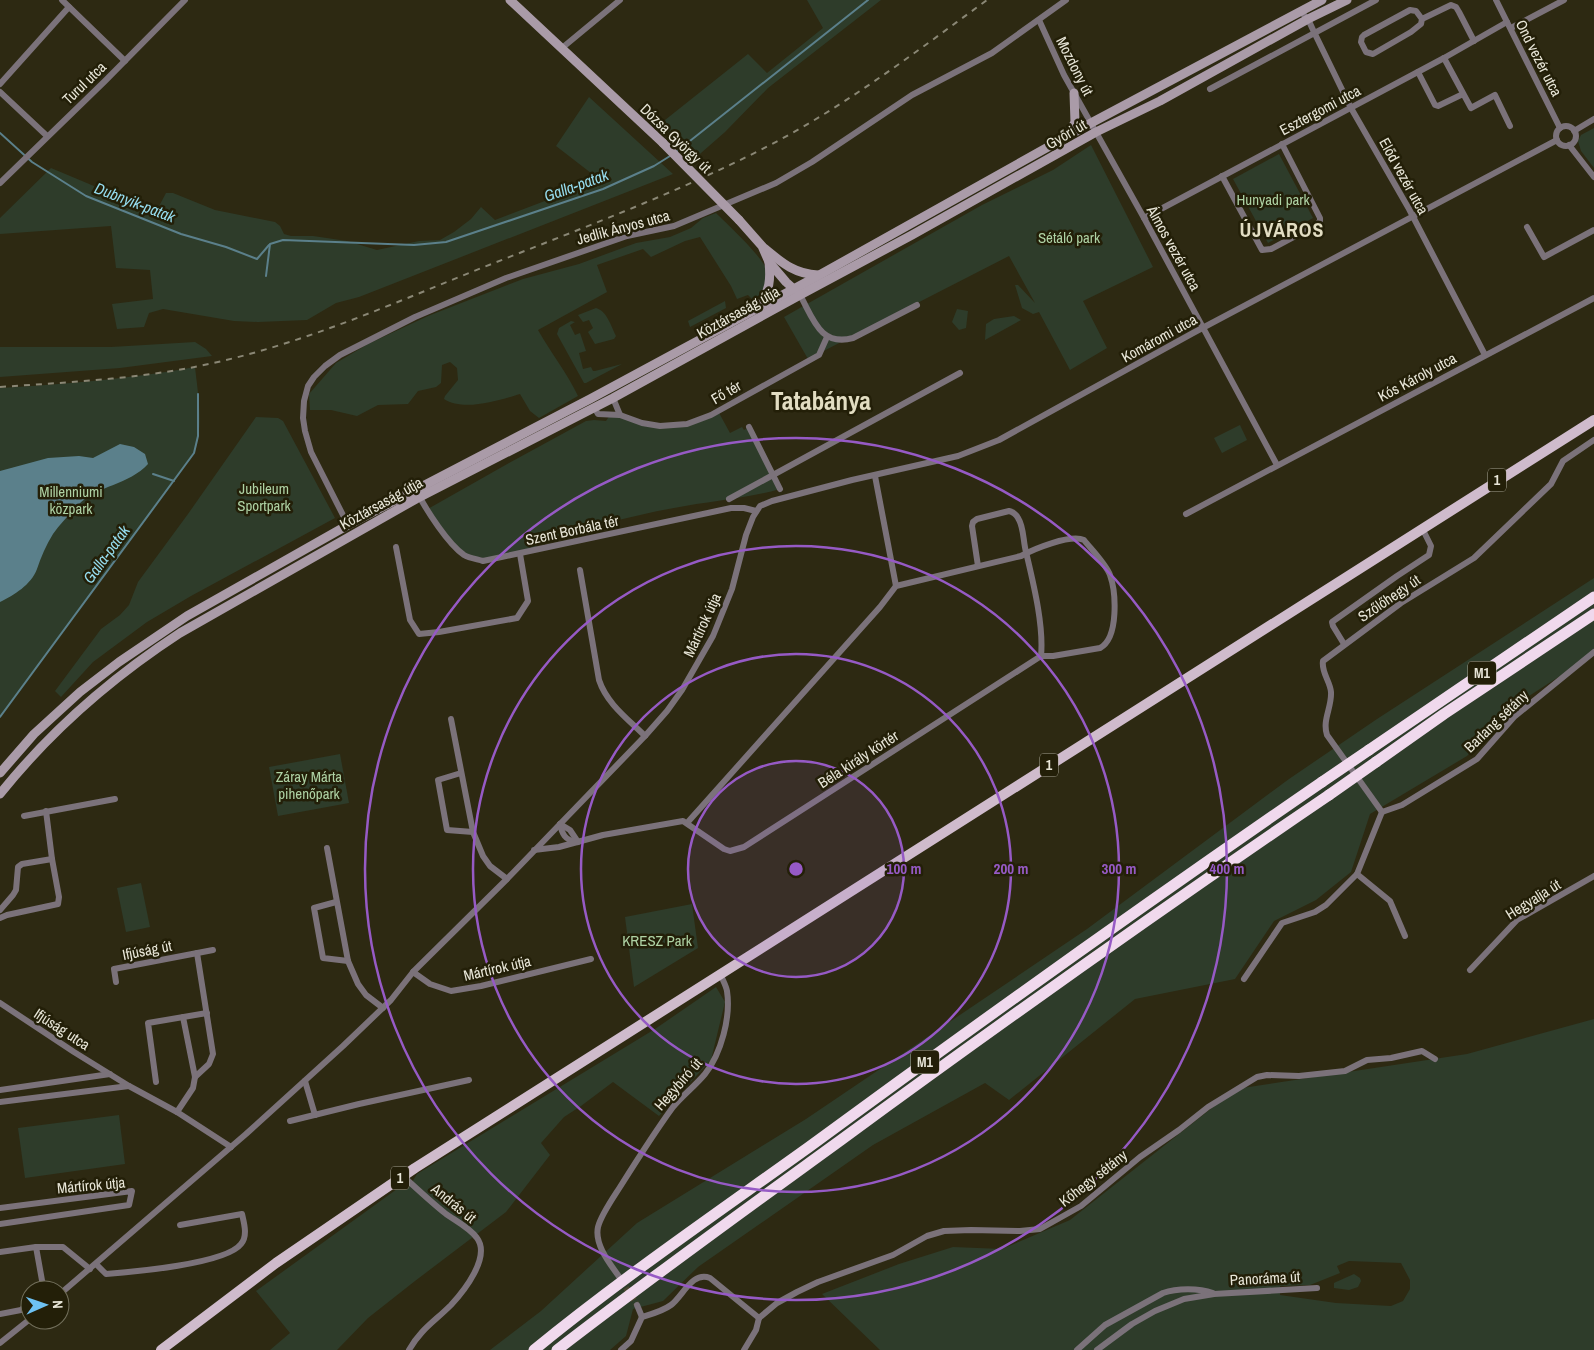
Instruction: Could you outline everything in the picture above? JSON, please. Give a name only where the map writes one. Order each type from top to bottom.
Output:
[{"type":"highway","name":"M1","points":[[534,1350],[634,1274],[886,1090],[1129,916],[1594,597]]},
{"type":"highway","name":"M1","points":[[557,1350],[639,1287],[983,1036],[1182,895],[1444,714],[1594,614]]},
{"type":"main road","name":"1","points":[[161,1350],[276,1263],[403,1176],[720,973],[1594,420]]},
{"type":"street","points":[[62,0],[125,61]]},
{"type":"street","name":"Turul utca","points":[[0,183],[185,0]]},
{"type":"street","name":"Dózsa György út","points":[[510,0],[663,143],[739,220],[762,246],[769,262],[786,282],[797,291]]},
{"type":"street","points":[[562,48],[620,0]]},
{"type":"street","name":"Jedlik Ányos utca","points":[[348,525],[311,452],[305,431],[304,418],[304,401],[308,386],[325,366],[340,355],[415,317],[506,278],[627,236],[674,226],[776,183],[812,162],[912,95],[992,52],[1066,0]]},
{"type":"street","name":"Győri út","points":[[797,291],[819,275],[1091,123],[1322,0]]},
{"type":"street","name":"Győri út","points":[[797,291],[912,235],[1096,132],[1160,101],[1347,0]]},
{"type":"street","points":[[1210,89],[1376,0]]},
{"type":"street","name":"Ond vezér utca","points":[[1496,0],[1560,128]]},
{"type":"street","name":"Esztergomi utca","points":[[1144,218],[1474,41],[1564,0]]},
{"type":"street","points":[[1422,19],[1416,11],[1410,10],[1364,34],[1361,42],[1366,52],[1373,54],[1410,32],[1421,24],[1422,19],[1447,6],[1454,6],[1459,12],[1474,41]]},
{"type":"street","points":[[0,84],[70,8]]},
{"type":"street","name":"Előd vezér utca","points":[[1300,11],[1308,20],[1351,108],[1412,217],[1485,355]]},
{"type":"street","name":"Mozdony út","points":[[1039,20],[1055,58],[1091,123]]},
{"type":"street","points":[[1444,58],[1471,108],[1495,95],[1510,126]]},
{"type":"street","points":[[1418,72],[1435,105],[1438,106],[1463,94]]},
{"type":"street","points":[[0,92],[47,136]]},
{"type":"street","points":[[1068,136],[1076,122],[1074,93]]},
{"type":"street","points":[[1574,131],[1594,119]]},
{"type":"street","name":"Álmos vezér utca","points":[[1091,123],[1277,465]]},
{"type":"street","points":[[1569,145],[1575,138],[1574,131],[1566,126],[1560,128],[1556,134],[1557,140],[1562,144],[1569,145],[1594,177]]},
{"type":"street","name":"Komáromi utca","points":[[756,511],[760,506],[772,501],[852,480],[958,456],[999,440],[1203,328],[1557,140]]},
{"type":"street","points":[[1222,176],[1262,250],[1271,249],[1316,225],[1320,218],[1282,144]]},
{"type":"street","points":[[1527,227],[1544,257],[1594,230]]},
{"type":"street","points":[[762,246],[785,266],[801,273],[819,275]]},
{"type":"street","points":[[761,305],[769,289],[771,278],[769,262]]},
{"type":"street","points":[[785,266],[820,330],[827,337],[844,340],[853,338],[917,305]]},
{"type":"street","name":"Köztársaság útja","points":[[0,773],[50,719],[80,692],[119,662],[187,616],[416,488],[590,399],[761,305],[797,291]]},
{"type":"street","name":"Köztársaság útja","points":[[0,794],[19,770],[89,699],[120,674],[180,633],[420,498],[613,398],[797,291]]},
{"type":"street","name":"Kós Károly utca","points":[[1186,514],[1594,298]]},
{"type":"street","name":"Fő tér","points":[[594,407],[598,414],[620,415],[660,426],[676,426],[701,419],[819,355],[827,337]]},
{"type":"street","points":[[728,499],[960,373]]},
{"type":"street","points":[[613,398],[620,415]]},
{"type":"street","points":[[749,428],[780,489]]},
{"type":"street","name":"Szőlőhegy út","points":[[1382,812],[1331,741],[1326,729],[1331,692],[1322,664],[1324,660],[1401,603],[1474,558],[1551,484],[1563,461],[1594,440]]},
{"type":"street","points":[[534,850],[578,842],[603,835],[683,821],[687,823],[880,607],[896,586],[875,476]]},
{"type":"street","name":"Szent Borbála tér","points":[[416,488],[429,514],[464,555],[483,560],[520,554],[731,508],[744,508],[756,511]]},
{"type":"street","name":"Mártírok útja","points":[[70,1286],[231,1147],[383,1008],[413,972],[507,879],[645,736],[668,710],[682,690],[713,636],[732,588],[746,535],[756,511]]},
{"type":"street","points":[[978,566],[973,522],[977,519],[1009,511],[1013,512],[1018,517],[1021,525],[1042,637],[1041,656]]},
{"type":"street","points":[[348,525],[353,535]]},
{"type":"street","points":[[1344,644],[1332,622],[1429,555],[1431,546],[1422,528]]},
{"type":"street","name":"Béla király körtér","points":[[687,823],[724,849],[730,851],[744,847],[1041,656],[1053,656],[1100,648],[1106,645],[1109,640],[1116,608],[1109,573],[1084,540],[1073,538],[1021,556],[896,586]]},
{"type":"street","points":[[396,547],[410,620],[420,634],[516,618],[528,601],[520,554]]},
{"type":"street","points":[[580,570],[603,690],[608,699],[645,736]]},
{"type":"street","name":"Barlang sétány","points":[[1382,812],[1402,805],[1476,760],[1514,717],[1594,652]]},
{"type":"street","points":[[451,719],[472,832],[483,856],[490,866],[507,879]]},
{"type":"street","points":[[461,773],[438,780],[447,830],[472,832]]},
{"type":"street","points":[[24,816],[115,799]]},
{"type":"street","points":[[0,918],[58,904],[59,897],[46,811]]},
{"type":"street","points":[[1244,979],[1282,923],[1315,912],[1326,905],[1358,874],[1382,812]]},
{"type":"street","points":[[560,824],[562,834],[570,841],[578,842]]},
{"type":"street","points":[[327,848],[348,961],[358,984],[366,994],[383,1008]]},
{"type":"street","points":[[0,910],[16,890],[18,867],[22,864],[52,859]]},
{"type":"street","points":[[1358,874],[1390,901],[1405,936]]},
{"type":"street","name":"Hegyalja út","points":[[1470,970],[1517,920],[1594,876]]},
{"type":"street","points":[[336,902],[314,908],[323,958],[348,961]]},
{"type":"street","name":"Ifjúság út","points":[[116,982],[114,969],[213,950]]},
{"type":"street","points":[[195,1077],[210,1064],[213,1054],[197,953]]},
{"type":"street","name":"Mártírok útja","points":[[413,972],[430,984],[451,991],[482,986],[591,959]]},
{"type":"street","name":"Hegybíró út","points":[[620,1278],[600,1245],[598,1227],[607,1208],[658,1127],[680,1098],[704,1075],[715,1060],[722,1039],[728,1002],[726,989],[720,973]]},
{"type":"street","name":"Ifjúság utca","points":[[0,1003],[129,1086],[177,1112],[231,1147]]},
{"type":"street","points":[[156,1082],[148,1023],[207,1013]]},
{"type":"street","points":[[177,1112],[193,1088],[195,1077],[183,1017]]},
{"type":"street","name":"Kőhegy sétány","points":[[759,1318],[777,1303],[818,1282],[893,1255],[927,1236],[944,1231],[1040,1229],[1081,1206],[1119,1174],[1208,1107],[1257,1078],[1267,1075],[1299,1076],[1345,1070],[1367,1060],[1391,1058],[1422,1051],[1435,1058]]},
{"type":"street","points":[[0,1090],[110,1074]]},
{"type":"street","points":[[290,1121],[469,1080]]},
{"type":"street","points":[[305,1081],[316,1115]]},
{"type":"street","points":[[0,1102],[129,1086]]},
{"type":"street","name":"András út","points":[[403,1176],[434,1204],[477,1238],[481,1250],[474,1275],[451,1304],[418,1335],[409,1350]]},
{"type":"street","name":"Mártírok útja","points":[[0,1208],[132,1191],[129,1205],[0,1224]]},
{"type":"street","points":[[96,1264],[106,1274],[145,1271],[215,1258],[242,1244],[245,1234],[242,1214],[180,1225]]},
{"type":"street","points":[[36,1247],[42,1280]]},
{"type":"street","points":[[0,1252],[36,1247],[62,1247],[90,1269]]},
{"type":"street","points":[[642,1317],[654,1314],[670,1305],[698,1277],[704,1276],[710,1278],[759,1318],[756,1330],[744,1350]]},
{"type":"street","name":"Panoráma út","points":[[1098,1350],[1132,1324],[1155,1311],[1184,1299],[1214,1294],[1317,1288]]},
{"type":"street","name":"Panoráma út","points":[[1077,1350],[1105,1325],[1163,1293],[1203,1289],[1214,1294]]},
{"type":"street","points":[[622,1350],[631,1341],[642,1317],[637,1305]]},
{"type":"street","points":[[0,1314],[20,1310]]},
{"type":"street","points":[[0,1344],[20,1327]]},
{"type":"green space","points":[[807,0],[881,0],[768,88],[725,132],[693,160],[660,124],[748,54],[767,73],[823,28]]},
{"type":"green space","points":[[589,97],[673,174],[359,297],[336,303],[307,320],[234,321],[163,309],[149,313],[144,327],[117,329],[112,304],[153,299],[150,270],[116,268],[111,226],[0,234],[0,218],[51,168],[156,212],[166,193],[173,193],[215,210],[275,222],[280,226],[284,234],[291,236],[313,236],[347,241],[377,250],[419,241],[440,240],[471,219],[481,207],[495,220],[600,180],[556,146]]},
{"type":"green space","points":[[1594,128],[1594,168],[1581,151],[1578,141],[1581,135]]},
{"type":"green space","name":"Sétáló park","points":[[1091,145],[1153,267],[1083,301],[1107,348],[1070,370],[1039,312],[1033,314],[1022,308],[1015,285],[1018,285],[1035,303],[1009,256],[808,359],[784,317],[982,205],[1053,170]]},
{"type":"green space","name":"Hunyadi park","points":[[1279,154],[1313,218],[1268,243],[1233,179]]},
{"type":"green space","points":[[716,213],[744,240],[763,263],[767,276],[762,295],[752,299],[748,295],[737,299],[731,286],[700,237],[685,241],[651,257],[643,249],[597,265],[607,292],[538,330],[578,396],[539,418],[530,411],[520,394],[492,402],[472,405],[452,403],[444,399],[458,380],[457,368],[450,362],[442,365],[441,383],[436,387],[418,391],[408,404],[378,405],[357,416],[331,410],[310,410],[309,394],[336,363],[368,344],[428,316],[523,279],[579,264],[636,243],[670,237],[691,228],[703,218]]},
{"type":"green space","points":[[725,301],[726,308],[690,327],[688,321]]},
{"type":"green space","points":[[596,308],[606,316],[616,336],[614,339],[595,344],[588,332],[593,328],[589,320],[583,322],[578,315]]},
{"type":"green space","points":[[957,309],[968,311],[966,328],[959,330],[952,322]]},
{"type":"green space","points":[[1014,316],[1021,320],[985,340],[986,324],[994,319]]},
{"type":"green space","points":[[571,321],[575,322],[570,325],[575,335],[580,333],[586,351],[579,353],[583,369],[591,367],[595,371],[622,364],[584,383],[557,334],[559,328]]},
{"type":"green space","points":[[195,342],[206,349],[212,356],[120,368],[0,377],[0,347],[111,347]]},
{"type":"green space","name":"Millenniumi közpark","points":[[195,367],[200,421],[194,453],[0,717],[0,388],[146,375]]},
{"type":"green space","points":[[718,411],[730,433],[742,427],[744,430],[749,427],[780,489],[656,511],[622,519],[536,541],[537,550],[493,560],[464,555],[426,510],[586,421],[606,421],[610,415],[642,423],[676,426]]},
{"type":"green space","name":"Jubileum Sportpark","points":[[256,417],[278,418],[283,421],[335,518],[147,622],[93,662],[61,697],[55,691],[101,629],[120,615],[129,605],[138,582]]},
{"type":"green space","points":[[1240,425],[1247,440],[1222,453],[1214,438]]},
{"type":"green space","points":[[1594,578],[1594,654],[1515,705],[1467,756],[1370,814],[1351,872],[1316,900],[1274,921],[1235,979],[1135,999],[1009,1100],[985,1083],[873,1145],[698,1267],[663,1301],[633,1309],[626,1336],[610,1350],[490,1350],[541,1311],[637,1223],[806,1119],[1087,929],[1289,779],[1377,719]]},
{"type":"green space","name":"Záray Márta pihenőpark","points":[[340,754],[349,803],[278,816],[269,767]]},
{"type":"green space","points":[[141,883],[150,927],[126,932],[117,888]]},
{"type":"green space","name":"KRESZ Park","points":[[692,904],[698,948],[634,987],[625,917]]},
{"type":"green space","points":[[716,987],[725,1002],[711,1060],[659,1116],[613,1082],[564,1117],[541,1143],[550,1155],[506,1212],[368,1318],[337,1350],[270,1350],[290,1333],[256,1291],[397,1189],[409,1187],[417,1174],[655,1029]]},
{"type":"green space","points":[[1594,1019],[1594,1350],[880,1350],[822,1294],[899,1264],[953,1247],[1002,1249],[1070,1220],[1236,1089],[1467,1054]],"holes":[[[1349,1261],[1401,1263],[1410,1280],[1410,1289],[1403,1301],[1391,1306],[1336,1303],[1280,1295],[1280,1286],[1310,1285],[1340,1273],[1337,1266]]]},
{"type":"green space","points":[[119,1115],[125,1164],[25,1178],[18,1128]]},
{"type":"green space","points":[[1354,1274],[1361,1281],[1358,1287],[1349,1290],[1334,1288],[1334,1283]]},
{"type":"water","points":[[120,444],[134,447],[145,454],[148,464],[132,476],[95,493],[78,505],[53,534],[31,580],[16,593],[0,602],[0,471],[48,458],[79,456],[93,458]]},
{"type":"waterway","name":"Galla-patak","points":[[676,152],[868,0]]},
{"type":"waterway","name":"Dubnyik-patak","points":[[0,133],[32,162],[86,196],[181,234],[226,247],[257,259],[269,245]]},
{"type":"waterway","name":"Galla-patak","points":[[266,276],[270,244],[283,240],[414,245],[446,242],[603,189],[654,166],[670,156]]},
{"type":"waterway","name":"Galla-patak","points":[[0,717],[194,453],[198,436],[198,394]]},
{"type":"waterway","points":[[153,474],[174,481]]},
{"type":"tunnel","points":[[621,1280],[637,1305]]},
{"type":"railway","points":[[0,387],[131,377],[209,364],[277,346],[376,311],[662,196],[772,144],[855,94],[987,0]]},
{"type":"district","name":"ÚJVÁROS","points":[[1282,229]]},
{"type":"district","name":"Tatabánya","points":[[821,401]]}]
